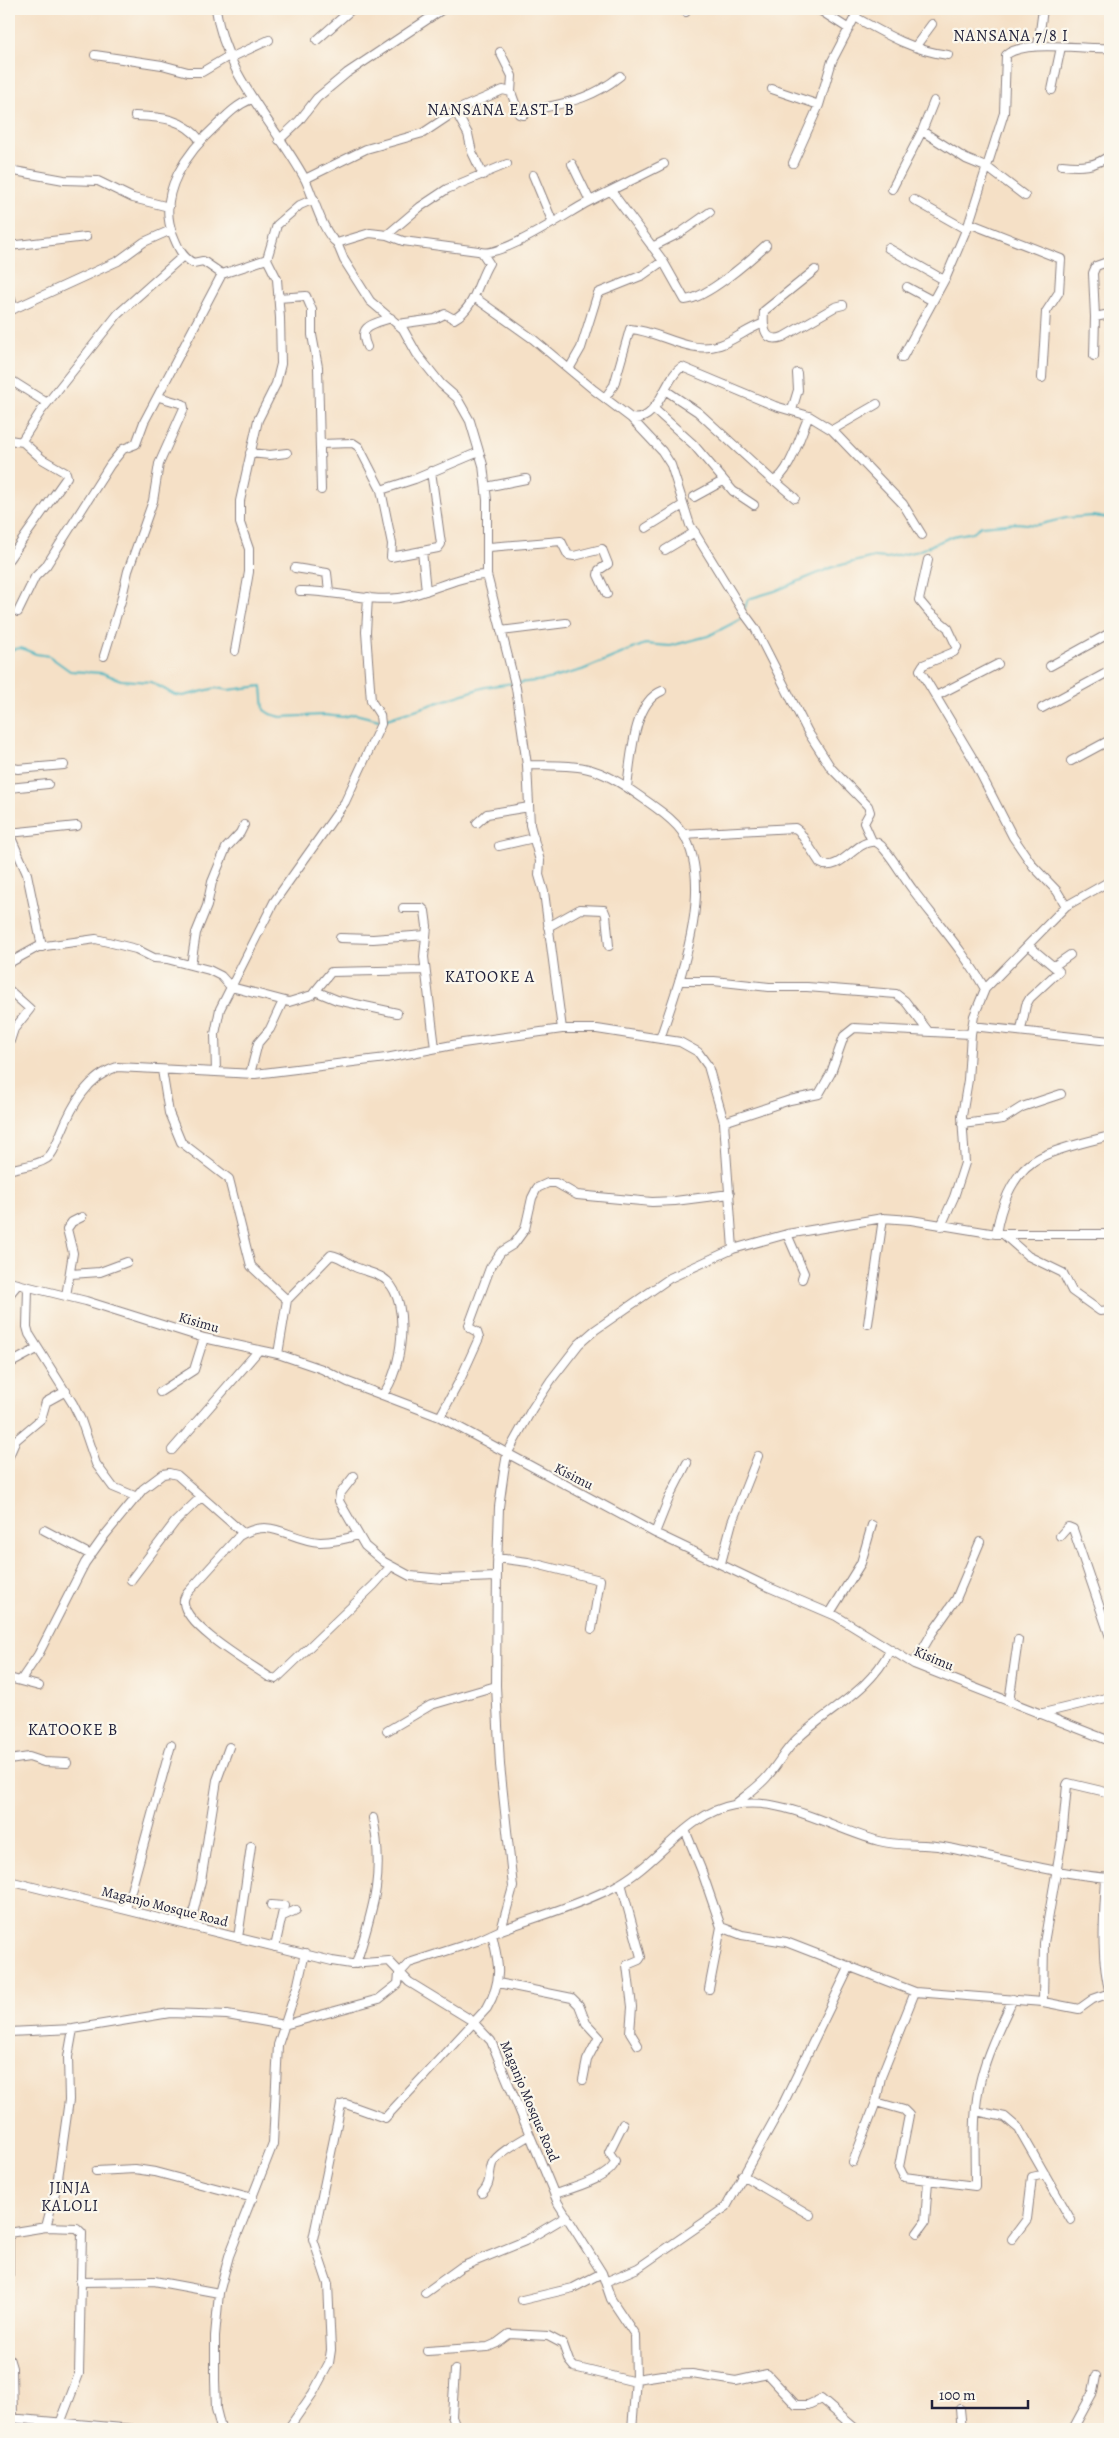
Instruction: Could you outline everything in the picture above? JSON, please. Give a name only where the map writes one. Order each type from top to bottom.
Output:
[{"type":"street","points":[[216,9],[220,32],[229,57],[252,99],[305,179],[333,240],[338,243],[344,260],[376,307],[403,329],[422,360],[457,398],[470,422],[486,486],[489,547],[487,575],[515,684],[527,765],[530,825],[540,861],[539,875],[544,892],[562,1029]]},
{"type":"street","points":[[316,40],[352,9]]},
{"type":"street","points":[[279,140],[299,121],[317,98],[347,73],[442,9]]},
{"type":"street","points":[[818,9],[849,29]]},
{"type":"street","points":[[793,164],[819,105],[828,70],[859,9]]},
{"type":"street","points":[[1038,46],[1043,9]]},
{"type":"street","points":[[855,17],[892,38],[931,53],[948,55]]},
{"type":"street","points":[[916,47],[932,24]]},
{"type":"street","points":[[96,54],[162,65],[188,72],[202,72],[229,57],[269,40]]},
{"type":"street","points":[[902,358],[944,280],[968,227],[1004,113],[1006,55],[1038,46],[1110,48]]},
{"type":"street","points":[[1052,90],[1061,47]]},
{"type":"street","points":[[500,52],[512,76],[511,92],[520,114],[524,115],[529,111],[584,98],[605,88],[620,76]]},
{"type":"street","points":[[772,89],[819,105]]},
{"type":"street","points":[[305,179],[366,150],[423,133],[456,112],[502,90],[511,92]]},
{"type":"street","points":[[222,274],[203,261],[193,263],[183,256],[170,230],[169,207],[176,176],[200,141],[231,112],[252,99]]},
{"type":"street","points":[[892,189],[922,131],[934,101]]},
{"type":"street","points":[[456,112],[468,134],[472,152],[484,175]]},
{"type":"street","points":[[135,116],[182,123],[192,130],[200,141]]},
{"type":"street","points":[[922,131],[966,159],[988,168],[1024,196]]},
{"type":"street","points":[[1062,164],[1086,167],[1096,164],[1110,155]]},
{"type":"street","points":[[386,235],[420,207],[447,189],[507,164]]},
{"type":"street","points":[[572,164],[590,201]]},
{"type":"street","points":[[338,243],[370,233],[386,235],[403,241],[483,254],[493,252],[526,238],[590,201],[664,164]]},
{"type":"street","points":[[9,170],[64,180],[98,181],[132,198],[169,207]]},
{"type":"street","points":[[533,175],[553,223]]},
{"type":"street","points":[[611,191],[663,261],[686,300],[696,297],[738,270],[766,245]]},
{"type":"street","points":[[235,651],[249,572],[249,549],[239,517],[250,453],[258,420],[276,384],[280,369],[276,274],[267,259],[277,225],[300,205],[314,199]]},
{"type":"street","points":[[914,200],[968,227],[1061,259],[1059,292],[1046,312],[1042,378]]},
{"type":"street","points":[[652,247],[680,233],[710,212]]},
{"type":"street","points":[[9,293],[12,310],[118,261],[144,242],[170,230]]},
{"type":"street","points":[[9,246],[86,237]]},
{"type":"street","points":[[888,248],[944,280]]},
{"type":"street","points":[[398,324],[435,319],[445,314],[454,319],[464,311],[474,297],[489,263],[483,254]]},
{"type":"street","points":[[23,442],[47,403],[118,314],[183,256]]},
{"type":"street","points":[[18,612],[35,577],[46,566],[110,465],[123,449],[136,444],[144,422],[159,397],[222,274],[267,259]]},
{"type":"street","points":[[569,369],[580,348],[598,293],[643,275],[663,261]]},
{"type":"street","points":[[1094,356],[1096,317],[1094,269],[1100,263],[1110,261]]},
{"type":"street","points":[[815,270],[764,311],[762,324],[770,337],[774,339],[835,307],[844,305]]},
{"type":"street","points":[[907,287],[933,301]]},
{"type":"street","points":[[278,298],[303,295],[309,300],[320,399],[321,490]]},
{"type":"street","points":[[474,297],[533,339],[631,418],[662,451],[671,465],[682,505],[695,532],[762,640],[808,732],[831,768],[868,806],[870,812],[864,821],[872,842],[884,849],[913,890],[963,953],[985,989]]},
{"type":"street","points":[[1096,317],[1110,314]]},
{"type":"street","points":[[367,347],[363,340],[364,331],[374,324],[390,318]]},
{"type":"street","points":[[605,398],[614,385],[630,329],[655,334],[688,346],[702,348],[732,340],[762,324]]},
{"type":"street","points":[[631,418],[644,417],[666,390],[678,369],[682,367],[775,406],[809,416],[832,430],[903,504],[922,535]]},
{"type":"street","points":[[792,410],[798,390],[797,373]]},
{"type":"street","points":[[9,379],[22,385],[47,403]]},
{"type":"street","points":[[666,390],[698,412],[739,452],[795,498]]},
{"type":"street","points":[[104,656],[122,601],[128,571],[154,501],[159,464],[184,408],[183,404],[159,397]]},
{"type":"street","points":[[832,430],[877,404]]},
{"type":"street","points":[[653,408],[693,444],[733,491],[754,505]]},
{"type":"street","points":[[775,481],[781,475],[799,445],[801,431],[809,416]]},
{"type":"street","points":[[9,440],[23,442],[42,459],[66,473],[67,477],[9,559]]},
{"type":"street","points":[[320,444],[357,444],[381,490],[392,544],[391,557],[438,548],[442,541],[431,471]]},
{"type":"street","points":[[381,490],[479,452]]},
{"type":"street","points":[[250,453],[270,455],[287,453]]},
{"type":"street","points":[[486,486],[526,479]]},
{"type":"street","points":[[694,497],[723,481]]},
{"type":"street","points":[[646,528],[682,505]]},
{"type":"street","points":[[665,550],[695,532]]},
{"type":"street","points":[[489,547],[561,541],[568,555],[574,556],[602,549],[608,564],[599,570],[598,575],[607,594]]},
{"type":"street","points":[[422,551],[426,591]]},
{"type":"street","points":[[928,560],[919,600],[928,612],[948,628],[957,647],[954,652],[920,667],[972,757],[1000,816],[1020,849],[1033,866],[1053,885],[1066,906]]},
{"type":"street","points":[[296,568],[327,573],[329,591]]},
{"type":"street","points":[[300,591],[329,591],[368,597],[395,598],[420,594],[474,576],[487,575]]},
{"type":"street","points":[[216,1072],[217,1020],[231,987],[274,902],[345,802],[381,720],[371,701],[366,632],[368,597]]},
{"type":"street","points":[[501,631],[566,623]]},
{"type":"street","points":[[1050,666],[1110,633]]},
{"type":"street","points":[[936,696],[998,664]]},
{"type":"street","points":[[1042,708],[1110,671]]},
{"type":"street","points":[[627,787],[635,731],[648,702],[654,694],[662,691]]},
{"type":"street","points":[[1071,761],[1110,740]]},
{"type":"street","points":[[9,767],[18,769],[64,765]]},
{"type":"street","points":[[527,765],[592,770],[627,787],[666,815],[683,834],[691,859],[696,900],[686,961],[660,1039]]},
{"type":"street","points":[[9,788],[48,784]]},
{"type":"street","points":[[477,823],[487,814],[529,807]]},
{"type":"street","points":[[191,964],[196,933],[207,906],[218,866],[226,848],[240,834],[244,824]]},
{"type":"street","points":[[42,946],[27,874],[9,833],[77,826]]},
{"type":"street","points":[[683,834],[795,828],[799,831],[820,863],[828,865],[872,842]]},
{"type":"street","points":[[499,846],[534,838]]},
{"type":"street","points":[[940,1226],[954,1197],[965,1163],[962,1124],[971,1030],[979,1001],[985,989],[1066,906],[1110,881]]},
{"type":"street","points":[[403,908],[424,909],[427,926],[425,970],[435,1048]]},
{"type":"street","points":[[548,927],[580,908],[604,910],[608,946]]},
{"type":"street","points":[[340,938],[373,939],[426,935]]},
{"type":"street","points":[[9,951],[10,961],[42,946],[96,940],[136,949],[154,958],[191,964],[215,972],[231,987],[283,1001],[304,999],[315,992],[331,972],[425,970]]},
{"type":"street","points":[[1021,1030],[1026,1005],[1035,992],[1059,972],[1058,969],[1040,957],[1028,944]]},
{"type":"street","points":[[1054,966],[1070,955]]},
{"type":"street","points":[[679,981],[714,981],[769,987],[807,987],[896,994],[905,1001],[928,1031]]},
{"type":"street","points":[[9,990],[30,1009],[14,1029],[9,1044]]},
{"type":"street","points":[[315,992],[337,1000],[397,1013]]},
{"type":"street","points":[[250,1074],[258,1043],[270,1029],[283,1001]]},
{"type":"street","points":[[724,1122],[790,1100],[818,1094],[831,1073],[844,1036],[854,1028],[928,1031],[1021,1030],[1069,1038],[1110,1041]]},
{"type":"street","points":[[9,1170],[45,1160],[51,1155],[72,1109],[93,1080],[105,1070],[117,1067],[135,1066],[162,1070],[250,1074],[367,1061],[435,1048],[562,1029],[597,1029],[680,1042],[698,1052],[708,1066],[724,1122],[730,1194],[730,1229],[733,1250]]},
{"type":"street","points":[[162,1070],[169,1114],[181,1142],[229,1179],[251,1266],[287,1300]]},
{"type":"street","points":[[962,1124],[1003,1119],[1022,1107],[1061,1094]]},
{"type":"street","points":[[999,1234],[1009,1192],[1027,1166],[1035,1160],[1056,1152],[1110,1136]]},
{"type":"street","points":[[440,1417],[460,1380],[479,1338],[477,1332],[470,1328],[469,1325],[490,1268],[501,1252],[514,1244],[525,1228],[532,1198],[537,1188],[548,1183],[556,1183],[577,1195],[652,1202],[730,1194]]},
{"type":"street","points":[[66,1296],[73,1253],[67,1229],[72,1222],[82,1217]]},
{"type":"street","points":[[868,1324],[883,1218]]},
{"type":"street","points":[[501,1930],[510,1902],[513,1871],[500,1765],[496,1686],[499,1507],[507,1454],[551,1380],[579,1344],[595,1330],[670,1278],[733,1250],[788,1234],[883,1218],[911,1220],[999,1234],[1110,1234]]},
{"type":"street","points":[[788,1234],[804,1273],[802,1279]]},
{"type":"street","points":[[999,1234],[1028,1256],[1063,1273],[1072,1291],[1100,1312],[1110,1310]]},
{"type":"street","points":[[278,1354],[287,1300],[331,1255],[362,1270],[381,1276],[389,1282],[396,1296],[402,1344],[389,1387],[382,1394]]},
{"type":"street","points":[[71,1274],[100,1272],[127,1262]]},
{"type":"street","name":"Kisimu","points":[[9,1282],[66,1296],[204,1338],[278,1354],[440,1417],[655,1533],[766,1586],[830,1613],[914,1664],[1110,1741]]},
{"type":"street","points":[[9,1295],[18,1284]]},
{"type":"street","points":[[28,1287],[27,1327],[38,1349],[66,1391],[81,1420],[96,1464],[113,1487],[137,1497]]},
{"type":"street","points":[[160,1392],[194,1370],[204,1338]]},
{"type":"street","points":[[9,1364],[38,1349]]},
{"type":"street","points":[[172,1450],[259,1350]]},
{"type":"street","points":[[9,1456],[16,1440],[41,1419],[46,1402],[66,1391]]},
{"type":"street","points":[[721,1563],[732,1522],[758,1456]]},
{"type":"street","points":[[655,1533],[669,1498],[687,1463]]},
{"type":"street","points":[[21,1680],[35,1660],[91,1555],[137,1497],[163,1474],[177,1475],[244,1533]]},
{"type":"street","points":[[354,1476],[340,1494],[339,1501],[365,1546],[391,1566],[416,1578],[497,1576]]},
{"type":"street","points":[[130,1580],[175,1522],[201,1497]]},
{"type":"street","points":[[830,1613],[860,1563],[872,1525]]},
{"type":"street","points":[[358,1535],[320,1542],[267,1527],[259,1527],[244,1533],[190,1590],[184,1604],[192,1620],[198,1626],[273,1678],[278,1678],[346,1610],[374,1586],[391,1566]]},
{"type":"street","points":[[1060,1536],[1068,1527],[1073,1529],[1110,1637]]},
{"type":"street","points":[[44,1530],[91,1555]]},
{"type":"street","points":[[914,1664],[932,1633],[956,1599],[980,1542]]},
{"type":"street","points":[[497,1558],[528,1562],[600,1580],[592,1629]]},
{"type":"street","points":[[1009,1702],[1018,1640]]},
{"type":"street","points":[[734,1805],[759,1786],[796,1740],[841,1702],[866,1685],[883,1664],[890,1650]]},
{"type":"street","points":[[9,1678],[38,1686]]},
{"type":"street","points":[[387,1731],[431,1705],[496,1686]]},
{"type":"street","points":[[1040,1714],[1110,1696]]},
{"type":"street","points":[[126,1909],[171,1745]]},
{"type":"street","points":[[190,1926],[201,1881],[216,1780],[229,1746]]},
{"type":"street","points":[[9,1760],[29,1757],[44,1762],[67,1763]]},
{"type":"street","points":[[1043,2002],[1044,1943],[1068,1784],[1080,1784],[1110,1793]]},
{"type":"street","points":[[9,2032],[73,2029],[170,2013],[227,2015],[284,2025],[379,1999],[398,1984],[400,1974],[409,1963],[596,1895],[621,1883],[647,1866],[685,1830],[707,1814],[734,1805],[752,1803],[794,1811],[861,1836],[897,1845],[940,1846],[1056,1871],[1108,1878],[1103,1964],[1110,1993],[1093,1999],[1080,2009],[1043,2002],[915,1992],[786,1942],[742,1935],[721,1927]]},
{"type":"street","points":[[356,1964],[378,1887],[379,1857],[373,1818]]},
{"type":"street","points":[[685,1830],[714,1901],[721,1927],[709,1990]]},
{"type":"street","points":[[238,1938],[251,1846]]},
{"type":"street","name":"Maganjo Mosque Road","points":[[9,1881],[332,1961],[356,1964],[380,1960],[389,1961],[409,1982],[473,2021],[491,2040],[518,2102],[554,2194],[602,2273],[611,2299],[635,2335],[636,2380],[632,2429]]},
{"type":"street","points":[[621,1883],[640,1957],[639,1960],[627,1965],[632,2007],[630,2032],[638,2046]]},
{"type":"street","points":[[271,1905],[284,1906],[275,1947]]},
{"type":"street","points":[[283,1916],[296,1910]]},
{"type":"street","points":[[288,2429],[313,2393],[329,2363],[331,2350],[328,2284],[313,2239],[341,2105],[346,2104],[385,2118],[487,2008],[498,1983],[499,1963],[492,1934]]},
{"type":"street","points":[[221,2429],[216,2409],[215,2371],[215,2336],[219,2293],[229,2256],[274,2144],[278,2046],[298,1984],[305,1953]]},
{"type":"street","points":[[605,2282],[638,2268],[720,2213],[726,2207],[782,2104],[850,1966]]},
{"type":"street","points":[[498,1983],[560,1994],[572,1998],[586,2023],[599,2037],[587,2060],[583,2080]]},
{"type":"street","points":[[853,2162],[876,2102],[881,2078],[915,1992]]},
{"type":"street","points":[[876,2102],[908,2112],[900,2172],[904,2178],[975,2186],[976,2111],[983,2071],[1013,1999]]},
{"type":"street","points":[[46,2228],[57,2185],[69,2100],[68,2057],[73,2029]]},
{"type":"street","points":[[976,2111],[1005,2117],[1019,2129],[1071,2220]]},
{"type":"street","points":[[554,2194],[596,2180],[614,2166],[615,2161],[609,2152],[623,2124]]},
{"type":"street","points":[[482,2193],[490,2183],[491,2167],[496,2158],[530,2135]]},
{"type":"street","points":[[96,2171],[135,2169],[155,2172],[253,2198]]},
{"type":"street","points":[[1012,2239],[1027,2219],[1032,2177],[1045,2174]]},
{"type":"street","points":[[742,2175],[810,2215]]},
{"type":"street","points":[[916,2233],[925,2222],[928,2181]]},
{"type":"street","points":[[425,2294],[461,2267],[525,2241],[567,2216]]},
{"type":"street","points":[[9,2278],[9,2233],[46,2228],[80,2229],[79,2374],[60,2421]]},
{"type":"street","points":[[522,2300],[572,2288],[602,2273]]},
{"type":"street","points":[[80,2282],[154,2281],[219,2293]]},
{"type":"street","points":[[427,2351],[488,2347],[509,2334],[548,2336],[563,2344],[569,2361],[574,2367],[608,2377],[636,2380],[662,2374],[692,2374],[736,2382],[767,2374],[796,2405],[808,2405],[821,2399],[856,2429]]},
{"type":"street","points":[[9,2358],[12,2368],[11,2418],[134,2429]]},
{"type":"street","points":[[454,2370],[452,2416],[457,2429]]},
{"type":"street","points":[[1073,2429],[1093,2392],[1096,2376]]},
{"type":"street","points":[[960,2409],[962,2429]]},
{"type":"waterway","points":[[745,608],[748,599],[775,591],[833,567],[874,557],[887,558],[918,551],[953,536],[973,532],[981,526],[1017,523],[1037,525],[1066,518],[1092,516],[1110,518]]},
{"type":"waterway","points":[[518,683],[545,680],[582,670],[645,644],[670,646],[708,636],[745,617]]},
{"type":"waterway","points":[[9,650],[21,648],[36,654],[49,656],[70,671],[102,673],[121,680],[151,682],[175,695],[183,696],[216,688],[228,690],[262,686],[264,710],[281,717],[324,715],[343,717],[355,714],[379,720]]},
{"type":"waterway","points":[[384,720],[485,687],[513,683]]},
{"type":"district","name":"NANSANA 7/8 I","points":[[1011,35]]},
{"type":"district","name":"NANSANA EAST I B","points":[[501,109]]},
{"type":"district","name":"KATOOKE A","points":[[490,976]]},
{"type":"district","name":"KATOOKE B","points":[[73,1729]]},
{"type":"district","name":"JINJA KALOLI","points":[[70,2196]]}]
